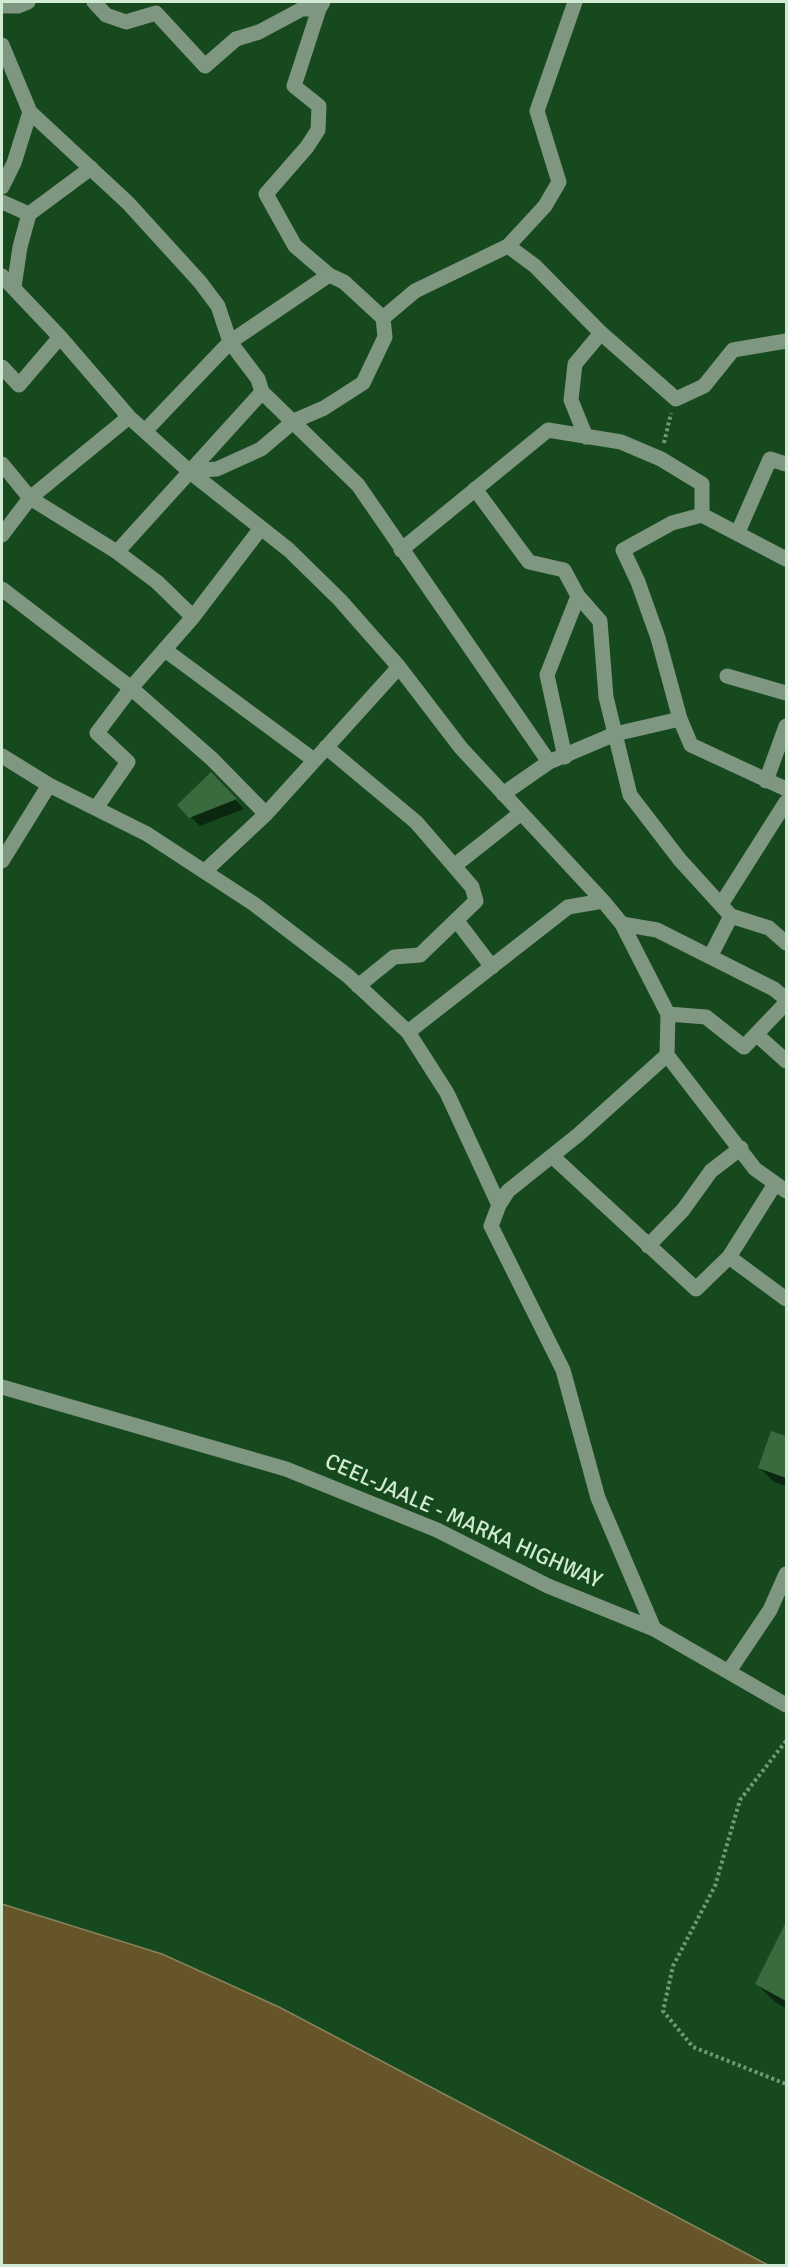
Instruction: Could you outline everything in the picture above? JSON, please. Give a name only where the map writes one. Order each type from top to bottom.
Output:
[{"type":"street","points":[[2,6],[18,6],[28,2]]},
{"type":"street","points":[[94,2],[106,15],[126,22],[156,13],[205,66],[236,39],[259,32],[302,9],[321,5]]},
{"type":"street","points":[[384,318],[415,291],[508,246],[545,207],[560,182],[537,111],[575,2]]},
{"type":"street","points":[[189,471],[217,469],[261,449],[294,421],[324,408],[363,383],[385,337],[384,318],[344,282],[329,275],[295,246],[266,194],[307,147],[318,130],[319,106],[294,87],[321,5]]},
{"type":"street","points":[[2,45],[30,112],[128,203],[200,282],[218,306],[230,342],[258,379],[262,392],[358,485],[549,762]]},
{"type":"street","points":[[2,187],[14,163],[30,112]]},
{"type":"street","points":[[14,287],[20,247],[29,214],[91,168]]},
{"type":"street","points":[[2,202],[29,214]]},
{"type":"street","points":[[508,246],[535,266],[600,333],[676,399],[704,386],[733,350],[786,341]]},
{"type":"street","points":[[145,431],[230,342],[329,275]]},
{"type":"street","points":[[2,276],[60,337],[129,417],[189,471],[289,550],[340,600],[399,668],[462,748],[603,901],[622,924],[668,1014],[667,1055],[704,1106],[741,1148],[755,1169],[781,1188],[729,1257],[696,1289],[552,1156]]},
{"type":"street","points":[[586,436],[570,400],[575,364],[600,333]]},
{"type":"street","points":[[2,367],[20,385],[60,337]]},
{"type":"street","points":[[117,552],[262,392]]},
{"type":"street","points":[[2,535],[30,498],[129,417]]},
{"type":"street","points":[[401,550],[548,430],[621,442],[661,459],[702,484],[702,515]]},
{"type":"street","points":[[738,532],[770,459],[786,464]]},
{"type":"street","points":[[2,464],[30,498],[117,552],[157,582],[193,617]]},
{"type":"street","points":[[475,489],[529,562],[564,570],[578,596],[600,621],[606,697],[630,795],[680,860],[722,903],[731,916],[769,928],[786,943]]},
{"type":"street","points":[[786,559],[702,515],[672,523],[623,550],[638,582],[658,638],[680,719],[691,745],[786,789]]},
{"type":"street","points":[[96,808],[128,762],[97,734],[131,688],[193,617],[261,528]]},
{"type":"street","points":[[2,589],[131,688],[212,759],[266,814]]},
{"type":"street","points":[[565,757],[547,675],[578,596]]},
{"type":"street","points":[[165,650],[314,760]]},
{"type":"street","points":[[205,871],[266,814],[399,668]]},
{"type":"street","points":[[728,676],[786,693]]},
{"type":"street","points":[[503,794],[549,762],[615,734],[680,719]]},
{"type":"street","points":[[766,781],[786,726]]},
{"type":"street","points":[[326,747],[416,822],[471,887],[476,901],[420,956],[394,957],[358,986]]},
{"type":"street","points":[[2,756],[49,785],[147,834],[205,871],[254,904],[358,986],[408,1032],[447,1093],[499,1205]]},
{"type":"street","points":[[2,861],[49,785]]},
{"type":"street","points":[[722,903],[786,802]]},
{"type":"street","points":[[454,866],[521,813]]},
{"type":"street","points":[[408,1032],[568,907],[603,901]]},
{"type":"street","points":[[711,955],[731,916]]},
{"type":"street","points":[[457,921],[492,967]]},
{"type":"street","points":[[622,924],[657,930],[711,955],[774,988],[786,1001],[744,1047],[706,1017],[668,1014]]},
{"type":"street","points":[[757,1035],[786,1061]]},
{"type":"street","points":[[654,1629],[598,1498],[563,1370],[491,1226],[499,1205],[508,1191],[552,1156],[667,1055]]},
{"type":"street","points":[[648,1246],[684,1210],[711,1171],[741,1148]]},
{"type":"street","points":[[729,1257],[786,1299]]},
{"type":"street","name":"CEEL-JAALE - MARKA HIGHWAY","points":[[2,1387],[286,1469],[437,1530],[548,1586],[654,1629],[786,1705]]},
{"type":"street","points":[[729,1671],[770,1610],[786,1574]]},
{"type":"path","points":[[661,459],[667,423],[676,399]]},
{"type":"path","points":[[786,1741],[740,1800],[715,1886],[673,1966],[663,2012],[693,2047],[786,2084]]},
{"type":"shaded area","points":[[2,1904],[162,1954],[279,2007],[768,2265],[2,2265]]},
{"type":"building","points":[[211,772],[237,799],[189,818],[177,805]]},
{"type":"building","points":[[771,1431],[786,1436],[786,1478],[758,1468]]},
{"type":"building","points":[[786,1922],[786,2001],[755,1984]]}]
